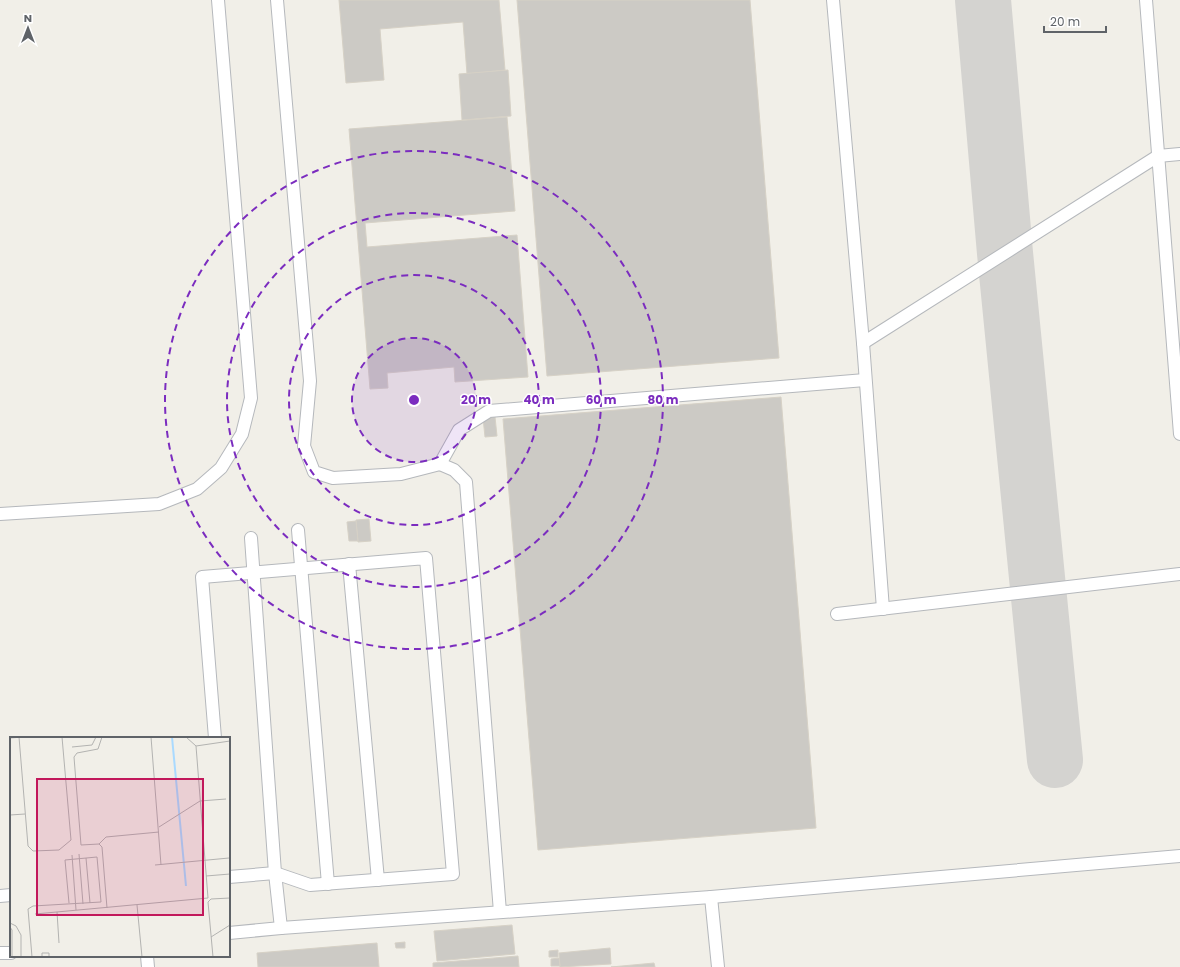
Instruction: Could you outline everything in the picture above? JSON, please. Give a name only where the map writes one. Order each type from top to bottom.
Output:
[{"type":"lane","points":[[0,514],[160,504],[197,489],[221,468],[242,434],[251,398],[218,0]]},
{"type":"lane","points":[[277,0],[310,381],[304,446],[314,472],[334,478],[401,474],[440,464],[454,470],[466,482],[500,912]]},
{"type":"lane","points":[[833,0],[863,343],[883,609]]},
{"type":"lane","points":[[1146,0],[1180,434]]},
{"type":"lane","points":[[863,343],[1158,156],[1180,154]]},
{"type":"lane","points":[[440,464],[459,430],[489,412],[865,380]]},
{"type":"lane","points":[[298,530],[328,884]]},
{"type":"lane","points":[[251,538],[275,873],[281,928]]},
{"type":"lane","points":[[215,737],[202,577],[426,558],[453,874],[310,886],[275,873],[230,877]]},
{"type":"lane","points":[[349,564],[378,880]]},
{"type":"lane","points":[[837,614],[1180,574]]},
{"type":"lane","points":[[230,933],[711,897],[1180,856]]},
{"type":"lane","points":[[0,896],[10,895]]},
{"type":"lane","points":[[711,897],[718,967]]},
{"type":"lane","points":[[0,953],[10,952]]},
{"type":"building","points":[[339,0],[499,0],[505,70],[467,74],[463,22],[380,29],[384,80],[346,83]]},
{"type":"building","points":[[517,0],[750,0],[779,358],[547,376]]},
{"type":"building","points":[[508,70],[511,116],[462,120],[459,74]]},
{"type":"building","points":[[507,117],[515,211],[365,223],[367,247],[517,235],[528,377],[455,382],[454,367],[387,373],[388,388],[370,389],[349,129]]},
{"type":"building","points":[[781,397],[816,828],[538,850],[503,419]]},
{"type":"building","points":[[495,417],[497,436],[485,437],[483,418]]},
{"type":"building","points":[[369,519],[371,541],[358,542],[356,520]]},
{"type":"building","points":[[356,521],[358,541],[349,541],[347,522]]},
{"type":"building","points":[[512,925],[515,954],[437,961],[434,931]]},
{"type":"building","points":[[405,942],[405,948],[396,948],[395,943]]},
{"type":"building","points":[[377,943],[379,967],[258,967],[257,953]]},
{"type":"building","points":[[610,948],[611,964],[560,967],[559,953]]},
{"type":"building","points":[[558,950],[558,957],[549,957],[549,951]]},
{"type":"building","points":[[518,956],[519,967],[433,967],[433,963]]},
{"type":"building","points":[[559,958],[560,966],[551,966],[551,959]]},
{"type":"building","points":[[654,963],[655,967],[611,967]]},
{"type":"taxiway","points":[[983,0],[1005,253],[1055,760]]}]
